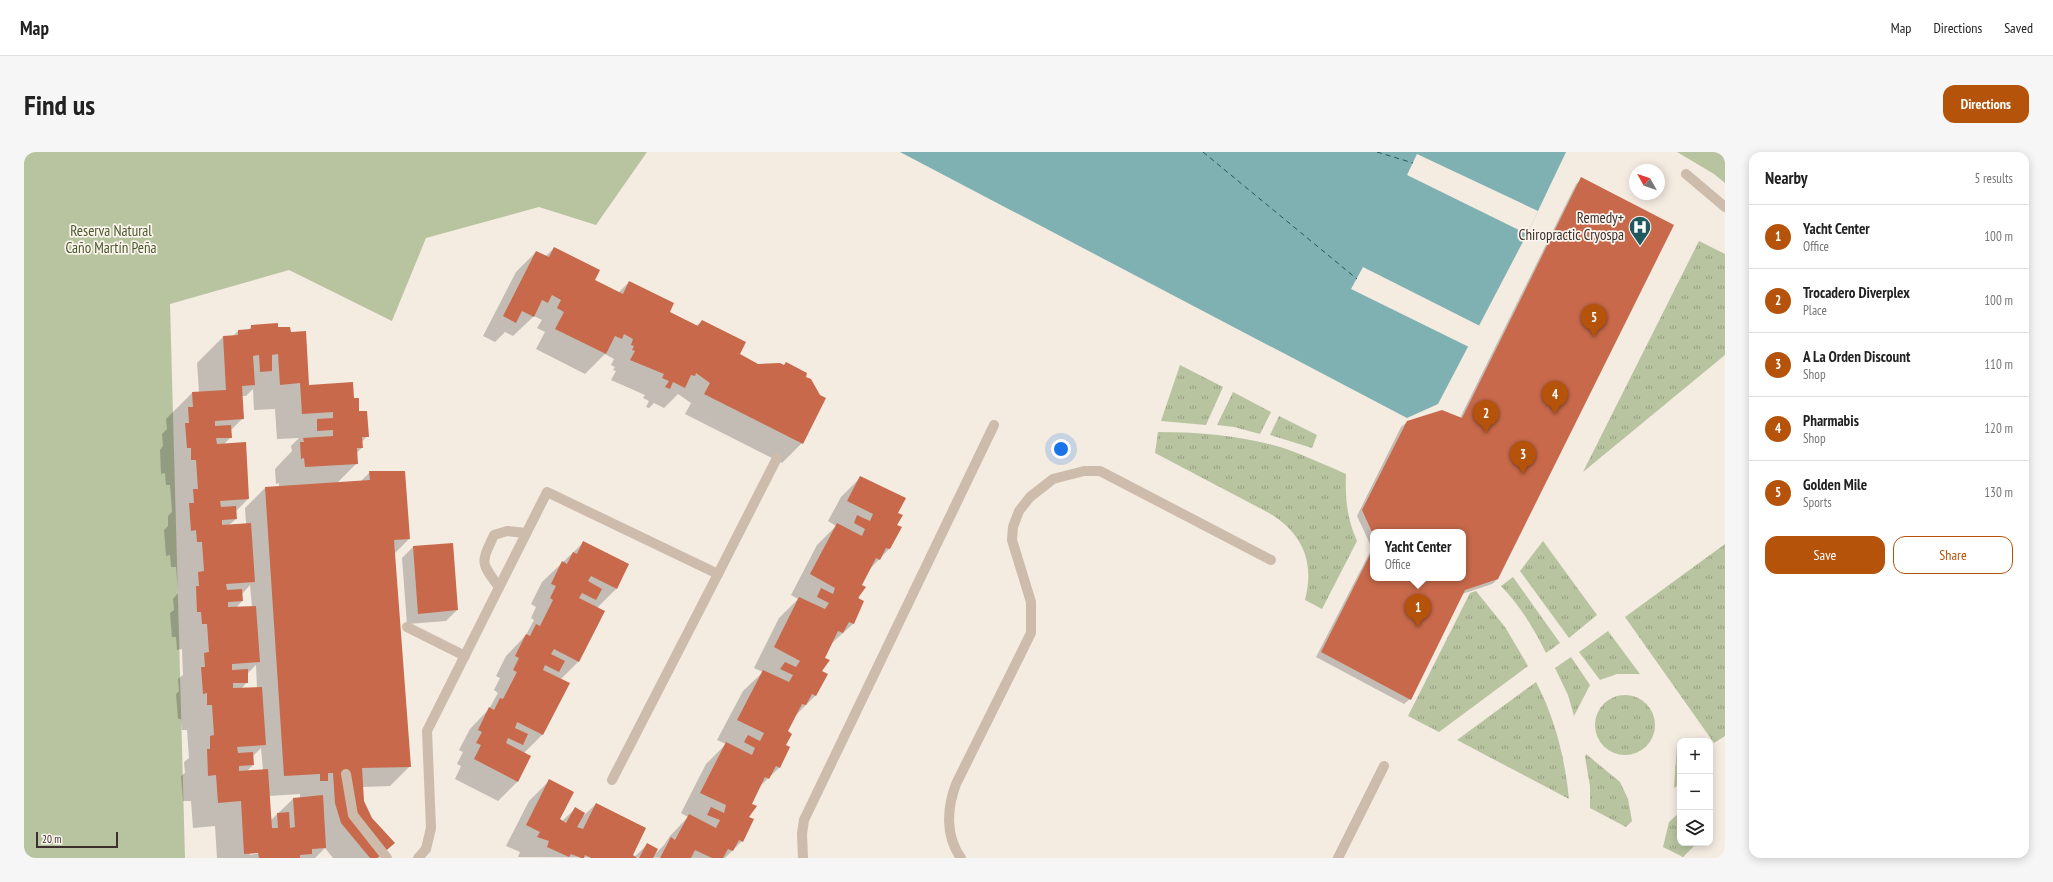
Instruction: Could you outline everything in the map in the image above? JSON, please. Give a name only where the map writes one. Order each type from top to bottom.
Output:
[{"type":"lane","points":[[1686,174],[1725,207]]},
{"type":"lane","points":[[803,858],[802,834],[804,820],[994,425]]},
{"type":"lane","points":[[612,780],[777,458]]},
{"type":"lane","points":[[961,858],[951,836],[948,818],[949,802],[956,784],[1031,633],[1030,602],[1012,540],[1013,527],[1019,511],[1030,497],[1053,479],[1084,471],[1100,471],[1271,560]]},
{"type":"lane","points":[[418,858],[426,849],[431,828],[427,731],[547,492],[718,574]]},
{"type":"lane","points":[[499,587],[485,568],[483,557],[494,535],[506,531],[526,533]]},
{"type":"lane","points":[[407,627],[465,656]]},
{"type":"lane","points":[[1338,858],[1384,766]]},
{"type":"lane","points":[[346,774],[352,815],[387,858]]},
{"type":"green space","name":"Reserva Natural Caño Martín Peña","points":[[24,152],[647,152],[596,225],[539,207],[426,238],[392,321],[289,270],[170,304],[185,858],[24,858]]},
{"type":"green space","points":[[1677,152],[1725,152],[1725,183],[1714,174]]},
{"type":"green space","points":[[1699,241],[1725,254],[1725,355],[1583,472]]},
{"type":"green space","points":[[1180,365],[1223,387],[1206,425],[1161,421]]},
{"type":"green space","points":[[1233,392],[1271,412],[1260,434],[1234,427],[1217,425]]},
{"type":"green space","points":[[1279,416],[1317,435],[1312,448],[1270,435]]},
{"type":"green space","points":[[1158,432],[1209,434],[1243,438],[1292,451],[1346,474],[1347,508],[1357,541],[1322,609],[1305,600],[1308,586],[1307,561],[1298,539],[1290,530],[1269,513],[1155,453]]},
{"type":"green space","points":[[1543,541],[1597,615],[1569,638],[1520,571]]},
{"type":"green space","points":[[1725,544],[1725,736],[1714,743],[1713,738],[1710,738],[1625,617]]},
{"type":"green space","points":[[1513,577],[1560,643],[1546,653],[1526,618],[1501,586]]},
{"type":"green space","points":[[1476,591],[1505,627],[1528,666],[1439,732],[1408,716],[1470,593]]},
{"type":"green space","points":[[1608,631],[1640,674],[1617,674],[1600,680],[1579,652]]},
{"type":"green space","points":[[1571,657],[1590,685],[1574,716],[1568,695],[1555,668]]},
{"type":"green space","points":[[1536,682],[1554,724],[1565,769],[1569,799],[1457,740]]},
{"type":"green space","points":[[1619,695],[1631,695],[1642,700],[1650,708],[1655,719],[1653,737],[1642,750],[1631,755],[1619,755],[1608,750],[1600,742],[1595,731],[1595,719],[1600,708],[1608,700]]},
{"type":"green space","points":[[1677,746],[1677,786],[1674,788]]},
{"type":"green space","points":[[1586,754],[1620,782],[1628,799],[1632,821],[1626,827],[1590,808],[1590,786],[1585,757]]},
{"type":"green space","points":[[1677,815],[1677,846],[1694,846],[1683,857],[1663,847],[1669,822]]},
{"type":"water","points":[[900,152],[1566,152],[1527,234],[1438,404],[1407,418]]},
{"type":"pier","points":[[1417,154],[1538,211],[1527,234],[1407,175]]},
{"type":"pier","points":[[1363,267],[1480,326],[1469,347],[1351,289]]},
{"type":"building","points":[[1581,177],[1674,225],[1498,579],[1465,590],[1411,700],[1321,652],[1370,555],[1370,581],[1466,581],[1466,529],[1371,529],[1362,510],[1407,421],[1442,410],[1462,418]]},
{"type":"building","points":[[554,247],[600,270],[595,280],[623,294],[629,281],[674,303],[670,312],[698,326],[702,320],[746,342],[740,354],[758,364],[780,363],[784,365],[786,362],[807,373],[806,377],[811,379],[820,395],[826,398],[803,444],[704,394],[710,383],[696,373],[695,376],[691,375],[685,388],[673,382],[670,389],[665,387],[669,381],[662,378],[664,374],[630,360],[635,351],[632,350],[634,346],[631,345],[633,339],[624,334],[622,339],[615,336],[606,354],[555,329],[564,312],[557,308],[561,300],[552,295],[548,303],[542,300],[534,317],[522,311],[516,323],[503,316],[536,251],[549,257]]},
{"type":"building","points":[[278,323],[278,327],[290,327],[291,332],[306,331],[309,385],[353,382],[354,398],[359,398],[359,411],[367,411],[369,437],[362,437],[363,448],[357,448],[358,464],[305,467],[304,458],[301,459],[300,442],[304,442],[303,438],[333,436],[333,430],[317,431],[317,419],[333,418],[333,412],[302,414],[300,383],[280,385],[278,354],[272,355],[272,371],[260,372],[259,355],[253,356],[255,385],[242,386],[244,419],[215,421],[215,426],[231,425],[232,438],[216,438],[217,444],[246,442],[249,499],[220,501],[221,507],[236,506],[237,519],[222,520],[222,525],[251,523],[255,582],[226,584],[227,590],[242,589],[243,601],[228,602],[228,607],[256,606],[260,662],[232,664],[232,670],[248,669],[248,683],[233,683],[233,688],[262,687],[266,745],[237,747],[238,753],[253,752],[254,765],[239,766],[239,771],[268,769],[272,828],[278,828],[277,813],[289,812],[290,828],[295,827],[293,798],[323,795],[326,848],[312,849],[312,854],[300,855],[300,858],[259,858],[258,853],[244,854],[241,801],[218,803],[216,775],[208,776],[207,749],[210,749],[210,736],[214,735],[212,705],[207,705],[207,693],[203,694],[201,667],[205,667],[204,653],[209,652],[207,624],[202,624],[201,612],[197,612],[196,586],[199,586],[198,572],[204,571],[202,542],[197,542],[196,530],[191,531],[189,503],[194,503],[193,489],[198,489],[196,460],[191,460],[191,448],[187,448],[185,423],[189,423],[188,407],[193,407],[192,392],[226,390],[223,336],[238,335],[238,330],[251,329],[251,325]]},
{"type":"building","points":[[369,471],[405,471],[410,539],[394,540],[411,767],[362,768],[364,801],[372,818],[395,843],[377,858],[370,858],[341,823],[335,803],[333,773],[328,773],[328,781],[320,781],[320,774],[284,776],[265,487],[370,480]]},
{"type":"building","points":[[860,476],[906,498],[898,513],[903,515],[897,525],[902,527],[890,549],[886,548],[880,560],[876,558],[862,585],[866,587],[858,598],[864,601],[854,624],[849,622],[843,633],[838,631],[825,658],[830,660],[822,671],[828,674],[816,696],[812,694],[806,705],[802,704],[788,731],[792,734],[786,745],[790,747],[780,768],[776,766],[769,779],[765,777],[752,804],[757,806],[749,817],[754,819],[743,842],[739,840],[733,851],[728,849],[723,858],[712,858],[695,850],[691,858],[660,858],[671,837],[675,840],[689,814],[716,828],[720,820],[707,815],[711,807],[724,813],[726,805],[700,793],[726,742],[752,755],[755,748],[744,742],[748,735],[760,741],[764,733],[737,720],[763,670],[789,682],[793,675],[780,669],[785,662],[796,667],[800,661],[774,647],[799,597],[825,609],[829,603],[817,597],[821,588],[833,594],[835,588],[810,574],[837,523],[862,536],[865,529],[854,523],[857,515],[870,521],[873,514],[847,501]]},
{"type":"building","points":[[583,541],[629,564],[617,589],[591,576],[588,581],[602,589],[596,600],[582,593],[579,598],[605,611],[579,662],[554,649],[551,654],[565,661],[559,672],[545,665],[543,670],[570,683],[543,735],[517,722],[515,728],[528,734],[523,745],[508,738],[506,743],[531,756],[518,782],[474,759],[481,745],[476,743],[482,732],[478,730],[489,707],[494,710],[500,698],[503,699],[517,672],[513,670],[519,658],[515,656],[526,634],[530,636],[536,624],[540,626],[553,600],[550,598],[556,586],[551,584],[562,561],[567,564],[573,552],[577,554]]},
{"type":"building","points":[[453,543],[458,610],[418,614],[413,546]]},
{"type":"building","points":[[549,779],[574,792],[560,819],[566,823],[575,807],[585,813],[577,827],[583,829],[596,803],[646,828],[633,855],[637,858],[591,858],[585,855],[584,858],[581,858],[571,854],[569,857],[547,847],[549,841],[537,837],[540,832],[526,825]]},
{"type":"building","points":[[647,843],[658,849],[653,858],[639,858]]},
{"type":"ferry route","points":[[1203,152],[1357,279]]},
{"type":"ferry route","points":[[1377,152],[1413,163]]},
{"type":"place","name":"Remedy+ Chiropractic Cryospa","points":[[1640,246]]},
{"type":"place","name":"Golden Mile","points":[[1594,337]]},
{"type":"place","name":"Pharmabis","points":[[1555,414]]},
{"type":"place","name":"Trocadero Diverplex","points":[[1486,433]]},
{"type":"place","name":"A La Orden Discount","points":[[1523,474]]},
{"type":"place","name":"Yacht Center","points":[[1418,627]]}]
